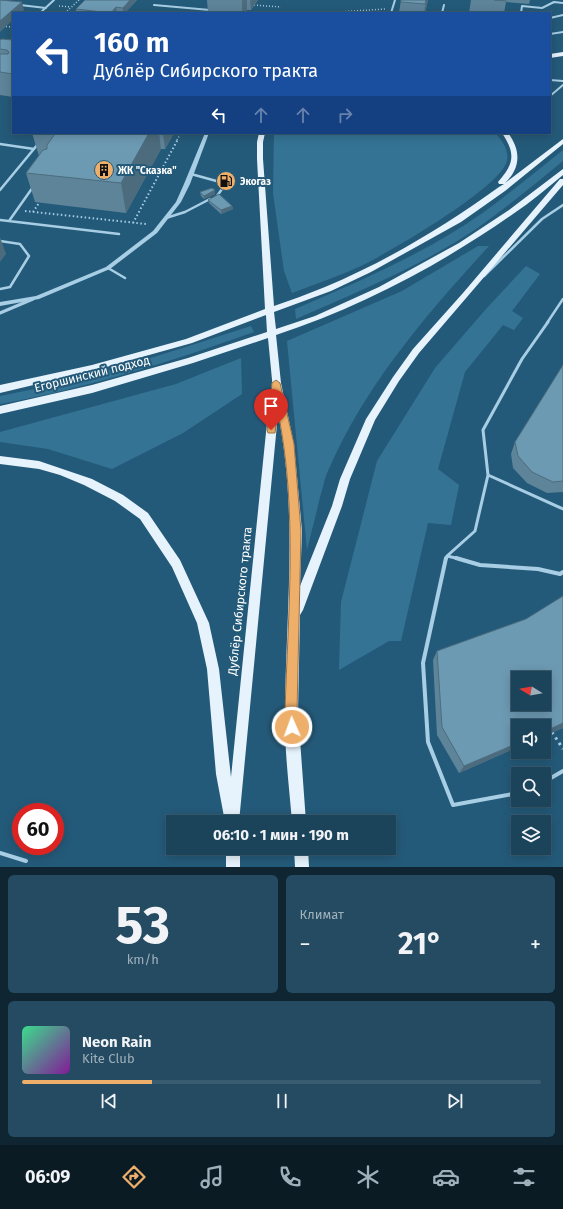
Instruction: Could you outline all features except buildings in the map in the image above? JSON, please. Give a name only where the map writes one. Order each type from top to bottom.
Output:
[{"type":"main road","points":[[551,56],[563,54]]},
{"type":"main road","name":"Дублёр Сибирского тракта","points":[[262,134],[260,142],[260,159],[265,254],[276,383],[289,444],[296,523],[291,712],[298,815]]},
{"type":"main road","points":[[413,246],[510,175],[513,169],[515,153],[514,146],[506,134]]},
{"type":"main road","points":[[413,246],[465,216],[563,141]]},
{"type":"main road","name":"Егоршинский подход","points":[[0,410],[92,389],[190,361],[318,318],[382,289],[462,245],[512,212],[563,170]]},
{"type":"main road","name":"Дублёр Сибирского тракта","points":[[294,617],[337,506],[345,479],[368,426],[396,378],[416,351],[563,181]]},
{"type":"main road","name":"Егоршинский подход","points":[[0,389],[92,368],[190,341],[328,289],[413,246]]},
{"type":"main road","name":"Дублёр Сибирского тракта","points":[[233,815],[276,383]]},
{"type":"main road","points":[[0,460],[39,465],[62,472],[88,482],[119,498],[144,516],[176,564],[203,623],[212,661],[223,774],[231,815]]},
{"type":"main road","points":[[233,855],[233,867]]},
{"type":"main road","points":[[301,855],[302,867]]},
{"type":"street","points":[[551,34],[563,32]]},
{"type":"street","points":[[0,313],[108,268],[155,232],[178,202],[207,134]]},
{"type":"street","points":[[0,304],[37,298]]},
{"type":"lane","points":[[41,12],[54,0]]},
{"type":"lane","points":[[391,12],[395,0]]},
{"type":"lane","points":[[521,12],[522,6],[542,8],[554,2],[563,4]]},
{"type":"lane","points":[[13,4],[46,8]]},
{"type":"lane","points":[[442,12],[444,4]]},
{"type":"lane","points":[[154,5],[211,10],[210,12]]},
{"type":"lane","points":[[551,18],[563,15]]},
{"type":"lane","points":[[551,80],[563,81]]},
{"type":"lane","points":[[551,95],[563,85]]},
{"type":"lane","points":[[0,144],[34,149]]},
{"type":"lane","points":[[0,190],[39,144]]},
{"type":"lane","points":[[166,218],[186,212],[219,195],[222,189],[220,182],[191,174]]},
{"type":"lane","points":[[9,222],[38,181]]},
{"type":"lane","points":[[466,295],[542,219],[563,205]]},
{"type":"lane","points":[[0,220],[119,234]]},
{"type":"lane","points":[[0,241],[20,244],[30,256],[10,287],[0,289]]},
{"type":"lane","points":[[108,268],[125,278]]},
{"type":"lane","points":[[511,794],[453,805],[428,742],[423,663],[447,556],[475,531],[488,475],[483,430],[522,359],[563,299]]},
{"type":"lane","points":[[488,475],[563,510]]},
{"type":"lane","points":[[447,556],[480,565],[538,569],[560,574],[563,572]]},
{"type":"lane","points":[[551,778],[563,772]]},
{"type":"lane","points":[[0,853],[26,861]]},
{"type":"path","points":[[66,12],[79,0]]},
{"type":"path","points":[[335,12],[393,8]]},
{"type":"path","points":[[0,26],[12,27]]},
{"type":"path","points":[[133,223],[180,134]]},
{"type":"path","points":[[33,212],[39,203]]},
{"type":"path","points":[[17,210],[146,224]]},
{"type":"path","points":[[552,732],[563,749]]},
{"type":"shaded area","points":[[274,134],[496,134],[504,145],[507,153],[507,160],[501,172],[466,202],[442,218],[394,248],[361,266],[292,293],[284,271],[273,193]]},
{"type":"shaded area","points":[[563,150],[563,161],[476,229],[411,267],[296,319],[295,309],[392,265],[439,241],[462,227],[484,212]]},
{"type":"shaded area","points":[[478,246],[489,246],[442,298],[399,352],[360,409],[343,439],[327,474],[307,550],[287,341],[402,291]]},
{"type":"shaded area","points":[[526,266],[540,274],[512,311],[523,318],[514,330],[503,325],[465,372],[438,469],[459,485],[451,525],[428,523],[401,641],[389,641],[339,670],[341,602],[377,461],[435,368],[486,309]]},
{"type":"shaded area","points":[[251,326],[254,332],[159,364],[97,382],[33,398],[0,404],[0,396],[32,390],[95,374],[158,356]]},
{"type":"shaded area","points":[[241,358],[242,394],[183,433],[112,469],[48,449],[0,442],[0,432],[176,384]]},
{"type":"place","name":"ЖК \"Сказка\"","points":[[104,170]]},
{"type":"place","name":"Экогаз","points":[[226,181]]},
{"type":"route","points":[[271,430],[276,383],[289,444],[296,531],[291,712],[292,727]]}]
